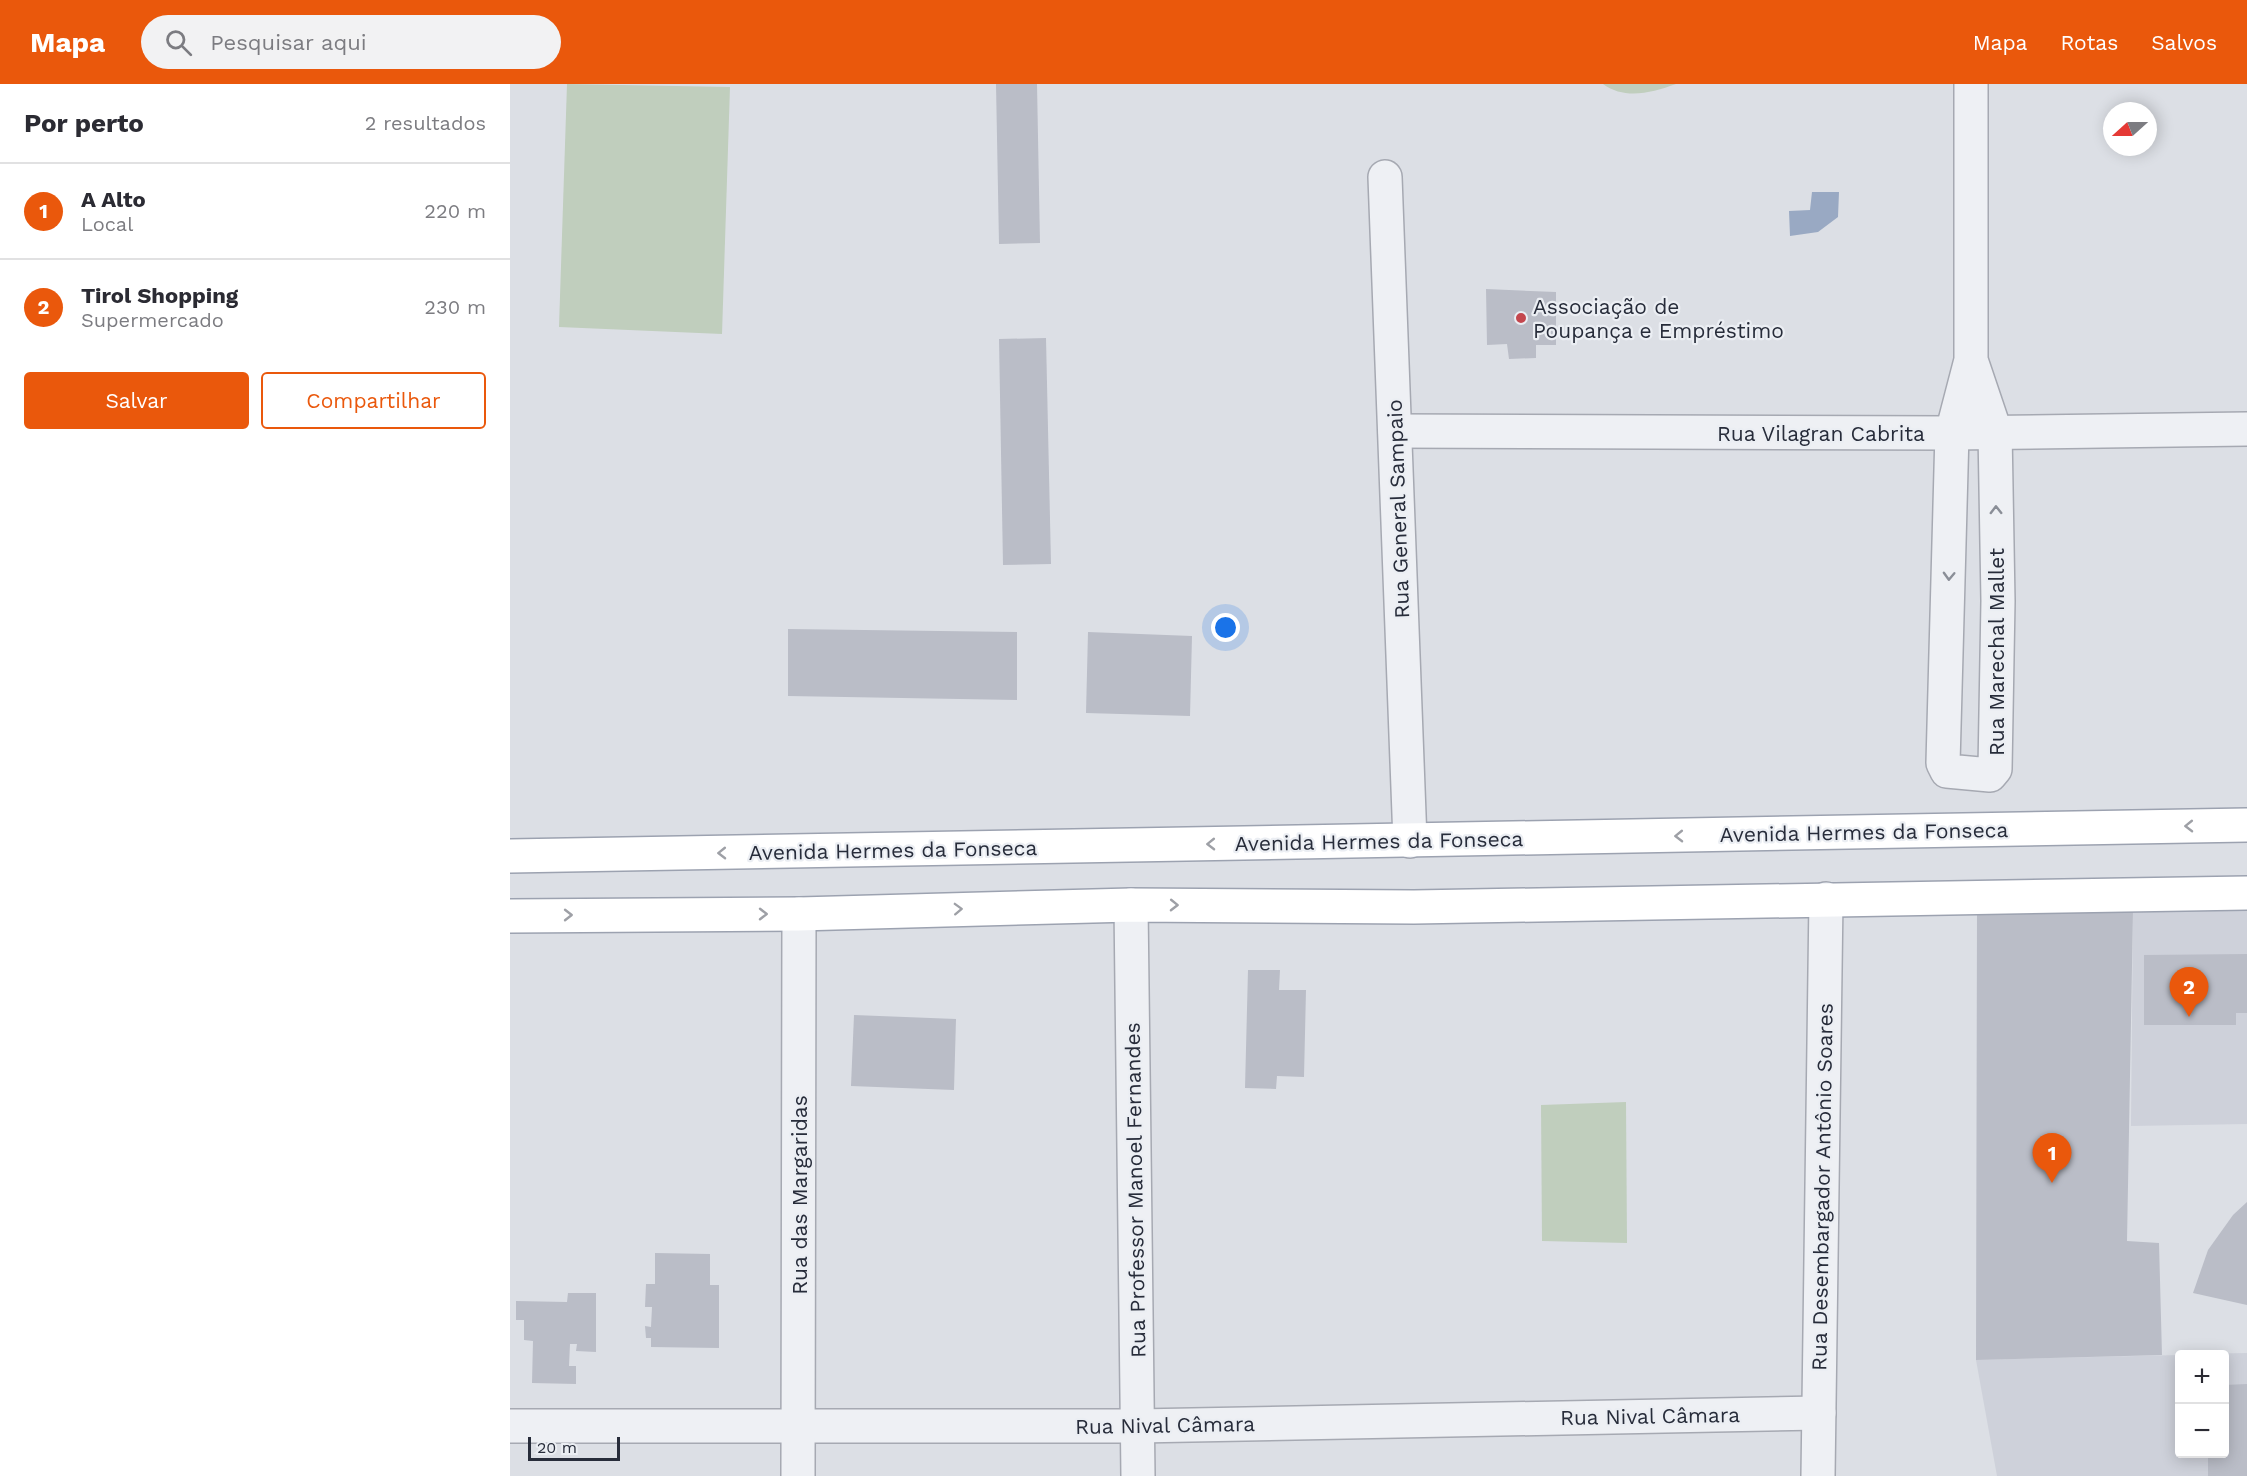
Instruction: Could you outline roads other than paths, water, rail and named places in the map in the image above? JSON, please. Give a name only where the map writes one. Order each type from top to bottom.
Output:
[{"type":"main road","name":"Avenida Hermes da Fonseca","points":[[510,856],[2247,825]]},
{"type":"main road","points":[[510,916],[799,914],[1131,905],[1414,907],[2247,893]]},
{"type":"street","name":"Rua Marechal Mallet","points":[[1971,84],[1971,360],[1952,433],[1943,763],[1947,771],[1990,775],[1995,769],[1998,601],[1995,431],[1971,360]]},
{"type":"street","name":"Rua General Sampaio","points":[[1385,177],[1410,841]]},
{"type":"street","name":"Rua Vilagran Cabrita","points":[[1395,431],[1952,433],[2247,429]]},
{"type":"street","name":"Rua Desembargador Antônio Soares","points":[[1818,1476],[1826,899]]},
{"type":"street","name":"Rua Professor Manoel Fernandes","points":[[1131,905],[1138,1476]]},
{"type":"street","name":"Rua das Margaridas","points":[[798,1476],[799,914]]},
{"type":"street","name":"Rua Nival Câmara","points":[[510,1426],[1138,1426],[1819,1413]]},
{"type":"water","points":[[1812,192],[1839,192],[1838,217],[1818,232],[1790,236],[1789,211],[1810,210]]},
{"type":"place","name":"Associação de Poupança e Empréstimo","points":[[1521,318]]},
{"type":"place","name":"Tirol Shopping","points":[[2189,1017]]},
{"type":"place","name":"A Alto","points":[[2052,1183]]}]
